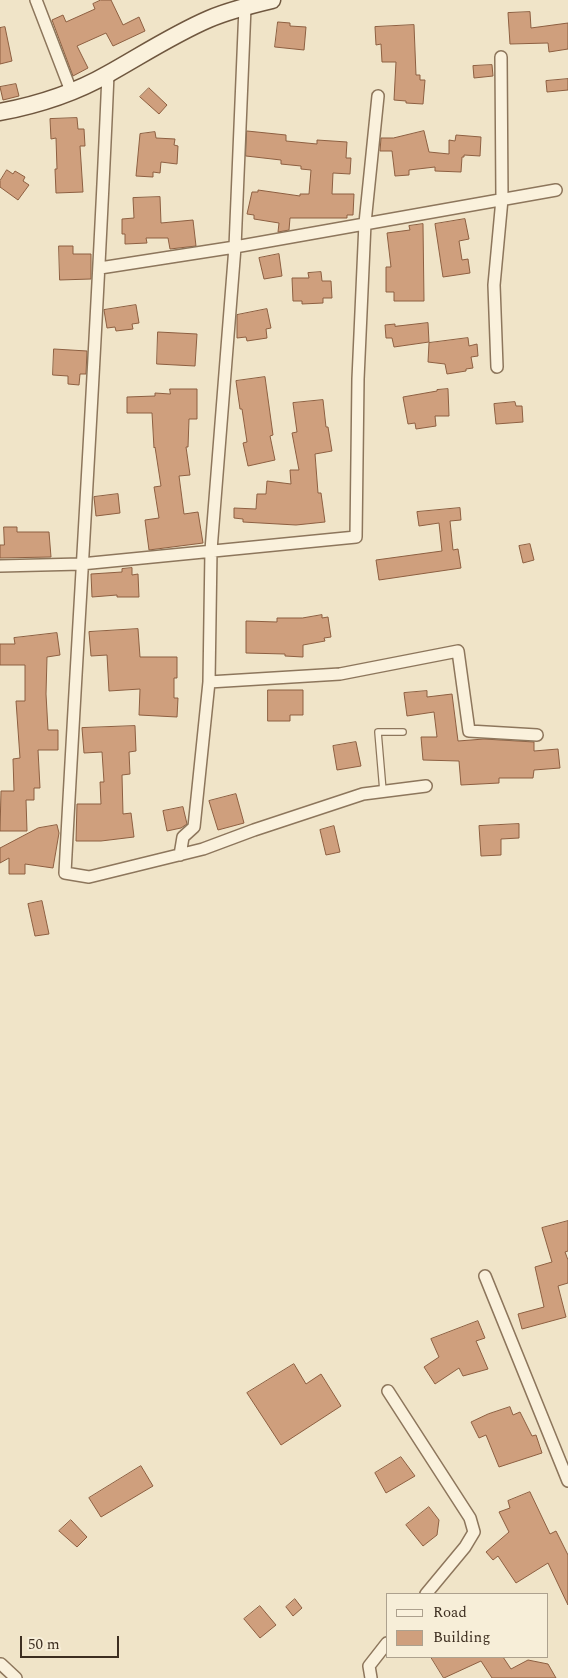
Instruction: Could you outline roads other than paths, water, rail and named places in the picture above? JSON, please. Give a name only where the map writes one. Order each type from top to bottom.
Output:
[{"type":"street","points":[[36,0],[71,91]]},
{"type":"street","points":[[0,112],[24,108],[50,100],[108,74],[161,43],[208,20],[230,11],[272,0]]},
{"type":"street","points":[[180,855],[183,837],[194,827],[209,682],[211,550],[235,247],[245,7]]},
{"type":"street","points":[[497,368],[494,285],[502,199],[501,57]]},
{"type":"street","points":[[108,74],[100,268],[81,564],[65,873],[89,876],[180,855],[203,849],[364,794],[426,786]]},
{"type":"street","points":[[0,566],[81,564],[356,537],[358,379],[365,223],[378,96]]},
{"type":"street","points":[[100,268],[235,247],[556,190]]},
{"type":"street","points":[[209,682],[340,674],[458,651],[469,731],[536,735]]},
{"type":"street","points":[[485,1276],[568,1481]]},
{"type":"street","points":[[388,1391],[470,1518],[474,1532],[465,1547],[427,1593]]},
{"type":"street","points":[[371,1678],[369,1666],[386,1644]]},
{"type":"street","points":[[1,1664],[16,1678]]},
{"type":"lane","points":[[383,791],[378,732],[403,732]]}]
